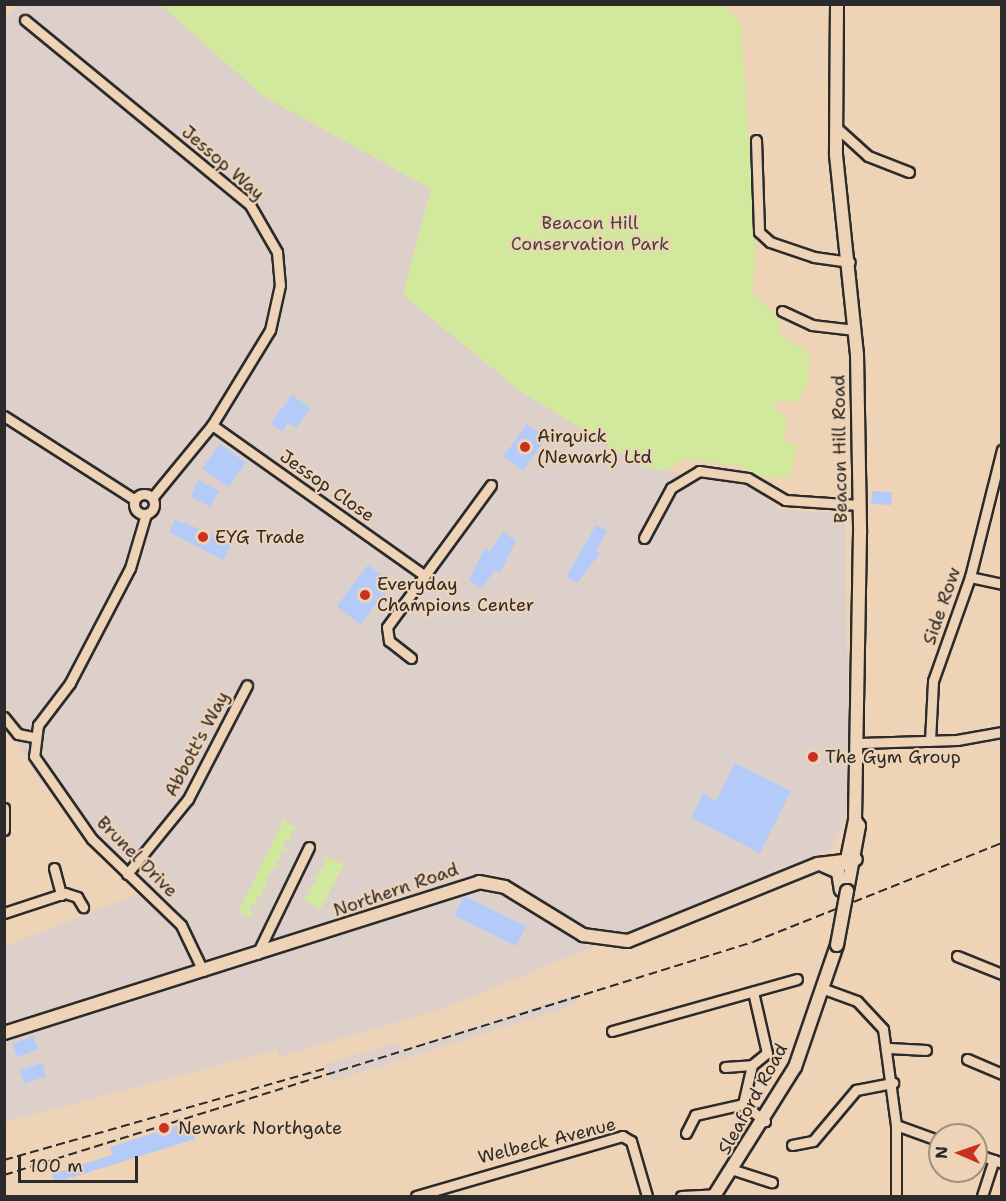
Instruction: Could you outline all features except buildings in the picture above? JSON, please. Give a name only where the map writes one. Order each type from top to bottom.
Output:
[{"type":"street","name":"Beacon Hill Road","points":[[837,4],[836,127],[855,330],[859,505],[860,743],[851,859]]},
{"type":"street","name":"Jessop Way","points":[[25,20],[236,193],[271,237],[280,274],[275,316],[212,424],[152,498]]},
{"type":"street","points":[[836,127],[868,156],[909,172]]},
{"type":"street","points":[[756,140],[759,232],[770,242],[814,257],[850,262]]},
{"type":"street","points":[[782,311],[812,325],[855,330]]},
{"type":"street","points":[[4,416],[134,499]]},
{"type":"street","name":"Jessop Close","points":[[212,424],[424,575]]},
{"type":"street","name":"Side Row","points":[[930,741],[933,681],[970,577],[998,483],[1002,450]]},
{"type":"street","points":[[644,538],[671,488],[699,471],[748,478],[785,501],[859,505]]},
{"type":"street","points":[[411,658],[389,640],[387,627],[490,485]]},
{"type":"street","points":[[4,717],[18,734],[34,737],[70,682],[130,568],[146,514],[153,508],[152,498],[145,493],[134,499]]},
{"type":"street","points":[[134,499],[135,509],[146,514]]},
{"type":"street","points":[[970,577],[1002,584]]},
{"type":"street","name":"Abbott's Way","points":[[127,874],[188,799],[248,685]]},
{"type":"street","points":[[860,743],[930,741],[1002,732]]},
{"type":"street","name":"Brunel Drive","points":[[34,737],[34,756],[47,781],[127,874],[181,925],[203,971]]},
{"type":"street","points":[[4,808],[4,830]]},
{"type":"street","points":[[257,954],[258,943],[309,847]]},
{"type":"street","points":[[844,891],[851,859]]},
{"type":"street","name":"Northern Road","points":[[4,1033],[484,881],[505,887],[584,935],[628,941],[818,864],[851,859]]},
{"type":"street","points":[[818,864],[838,873],[844,891]]},
{"type":"street","points":[[54,868],[61,895]]},
{"type":"street","name":"Sleaford Road","points":[[715,1195],[765,1121],[795,1067],[824,989],[837,945],[843,921],[844,891]]},
{"type":"street","points":[[4,913],[61,895],[77,897],[83,906]]},
{"type":"street","points":[[957,956],[1002,974]]},
{"type":"street","points":[[612,1031],[797,979]]},
{"type":"street","points":[[824,989],[873,1013],[889,1048],[896,1125],[896,1197]]},
{"type":"street","points":[[725,1067],[752,1065],[766,1053],[767,1045],[753,992]]},
{"type":"street","points":[[889,1048],[926,1050]]},
{"type":"street","points":[[967,1059],[1002,1074]]},
{"type":"street","points":[[743,1104],[752,1065]]},
{"type":"street","points":[[792,1145],[813,1141],[856,1090],[893,1083]]},
{"type":"street","points":[[743,1104],[765,1121]]},
{"type":"street","points":[[686,1133],[695,1115],[743,1104]]},
{"type":"street","points":[[896,1125],[928,1137]]},
{"type":"street","name":"Welbeck Avenue","points":[[416,1197],[622,1136],[632,1141],[647,1197]]},
{"type":"street","points":[[982,1197],[998,1162]]},
{"type":"street","points":[[734,1170],[772,1182]]},
{"type":"street","points":[[681,1197],[715,1195]]},
{"type":"shaded area","points":[[18,5],[161,5],[263,96],[431,189],[403,295],[520,391],[644,467],[750,486],[780,509],[845,514],[849,782],[845,821],[831,849],[444,1008],[279,1057],[277,1050],[5,1122],[5,946],[140,893],[39,780],[5,721],[4,20]]},
{"type":"shaded area","points":[[575,995],[578,1004],[331,1082],[326,1064],[398,1042],[401,1050]]},
{"type":"green space","name":"Beacon Hill Conservation Park","points":[[161,5],[724,5],[741,22],[756,250],[752,293],[780,320],[779,334],[810,353],[807,386],[796,402],[776,401],[775,409],[787,417],[784,440],[798,446],[789,477],[763,478],[737,465],[683,459],[665,471],[644,467],[520,391],[403,295],[431,189],[263,96]]},
{"type":"green space","points":[[284,819],[298,830],[290,830],[292,843],[285,839],[283,844],[287,852],[279,851],[282,861],[274,860],[279,866],[268,872],[274,875],[266,876],[267,889],[261,885],[263,898],[256,895],[258,907],[251,904],[249,908],[253,916],[244,915],[238,912]]},
{"type":"green space","points":[[323,856],[344,864],[320,910],[302,897],[312,894],[307,888],[318,883],[314,875],[321,876],[316,870],[325,869]]},
{"type":"railway","points":[[4,1175],[753,942],[1002,843]]},
{"type":"railway","points":[[4,1160],[327,1068]]},
{"type":"place","name":"Airquick (Newark) Ltd","points":[[525,447]]},
{"type":"place","name":"EYG Trade","points":[[203,537]]},
{"type":"place","name":"Everyday Champions Center","points":[[365,595]]},
{"type":"place","name":"The Gym Group","points":[[813,757]]},
{"type":"place","name":"Newark Northgate","points":[[164,1128]]}]
